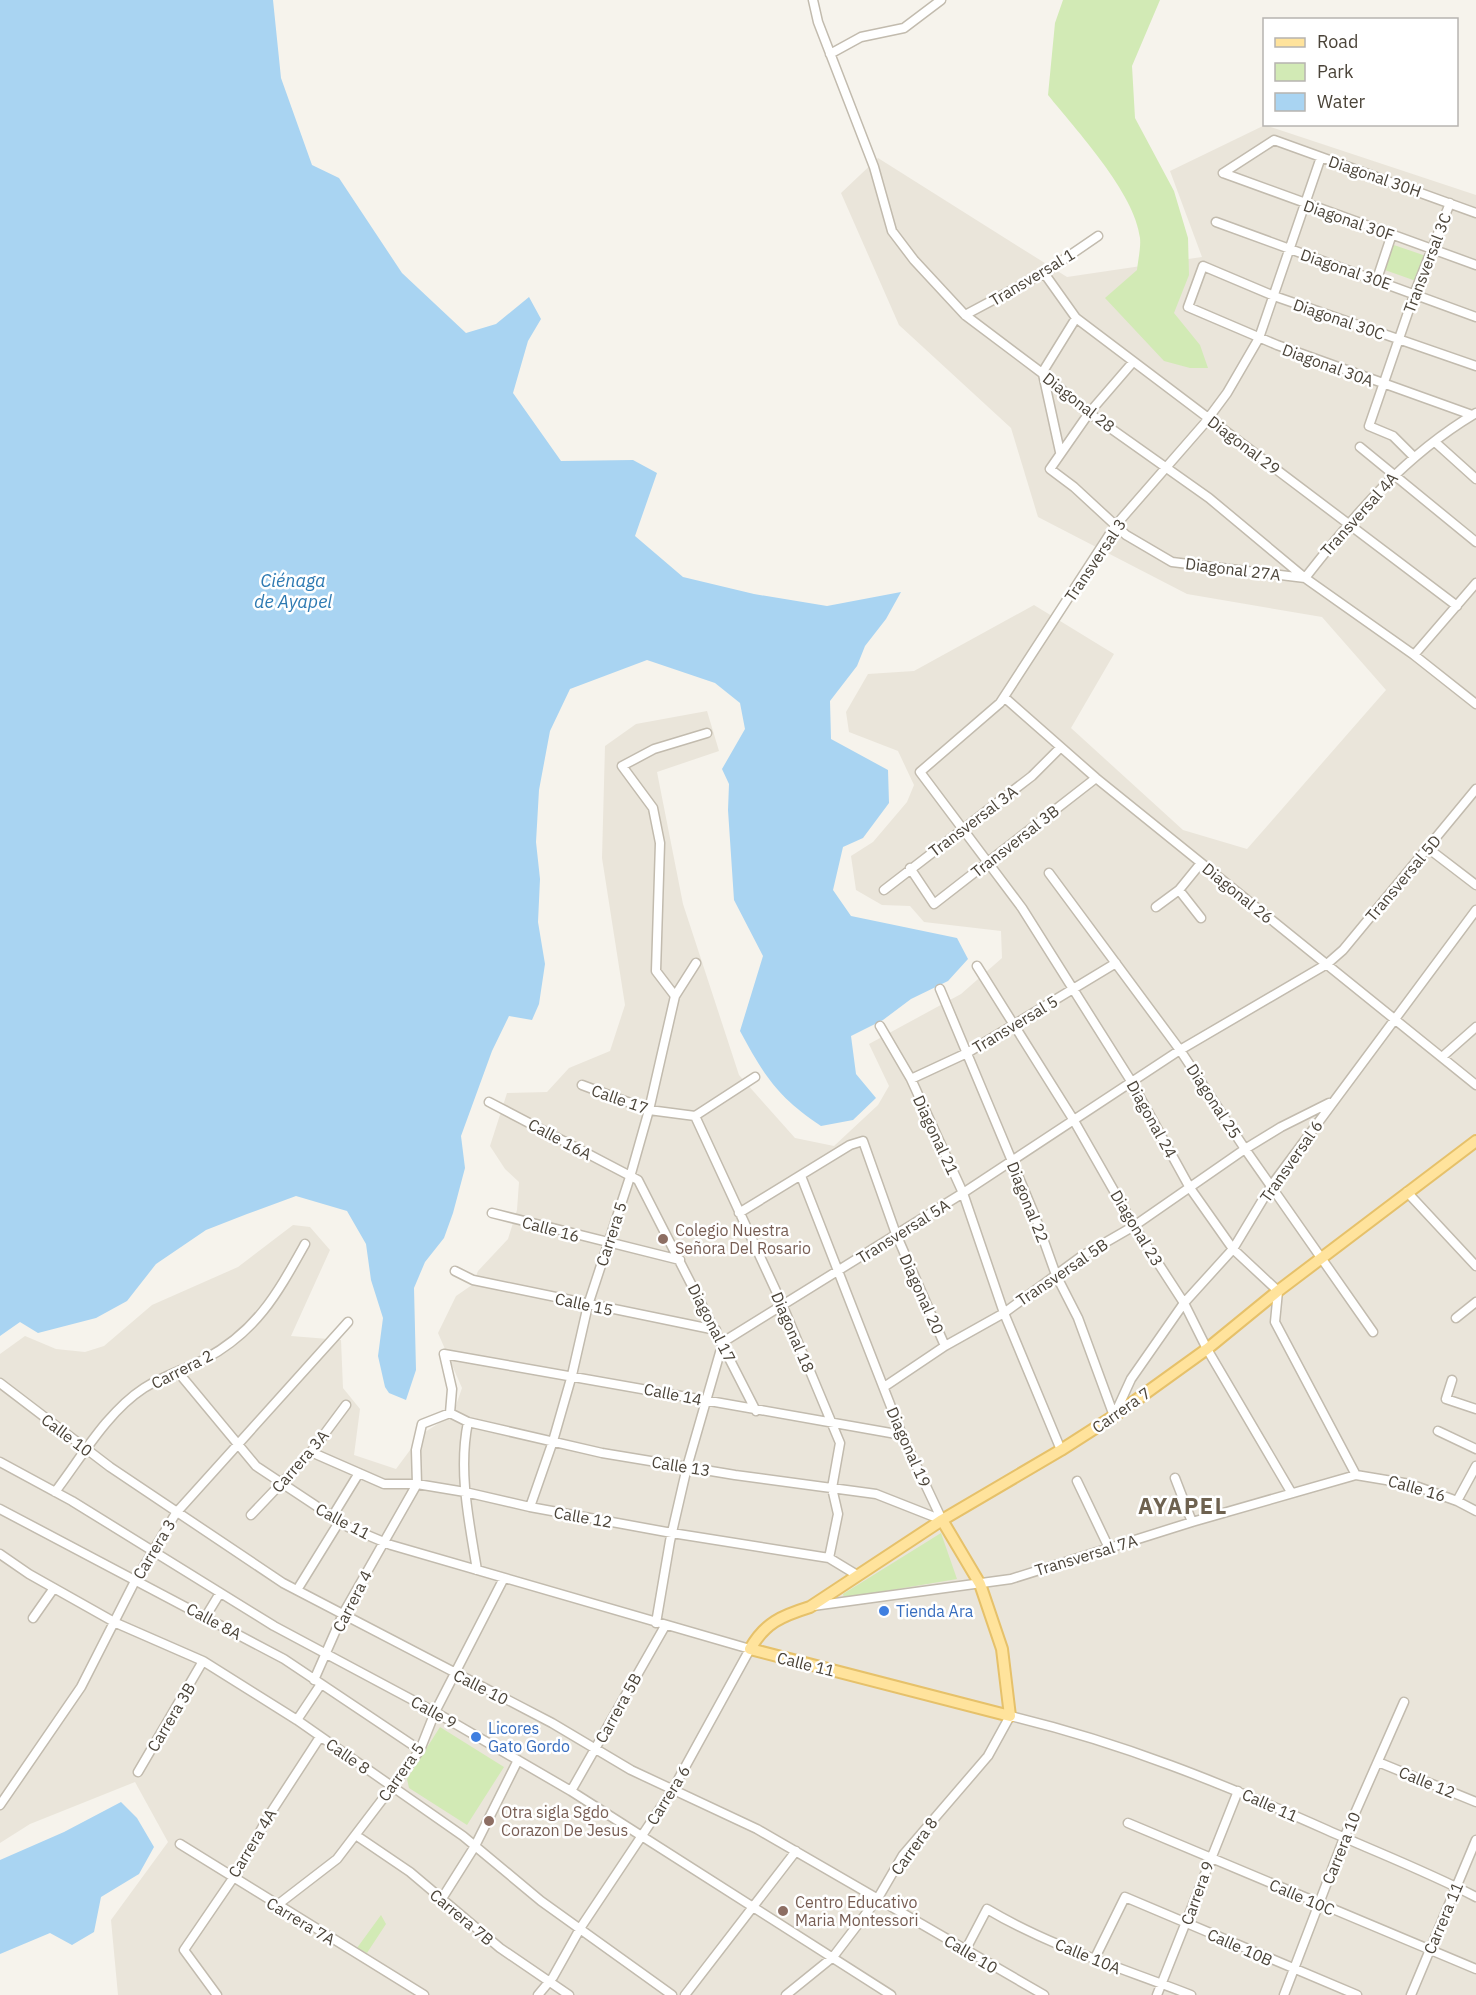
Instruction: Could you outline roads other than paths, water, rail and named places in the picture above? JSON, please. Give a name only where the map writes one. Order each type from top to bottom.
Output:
[{"type":"main road","name":"Carrera 7","points":[[750,1650],[760,1633],[785,1614],[810,1606],[942,1520],[1061,1450],[1113,1416],[1207,1349],[1278,1291],[1476,1141]]},
{"type":"main road","name":"Diagonal 19","points":[[942,1520],[980,1584],[1002,1649],[1010,1716]]},
{"type":"main road","name":"Calle 11","points":[[750,1650],[1010,1716]]},
{"type":"street","name":"Diagonal 28","points":[[813,0],[830,54],[874,167],[892,231],[914,260],[965,315],[1042,373],[1089,413],[1209,498],[1305,578],[1414,655],[1476,704]]},
{"type":"street","points":[[830,54],[861,37],[904,28],[941,0]]},
{"type":"street","name":"Diagonal 30H","points":[[1223,173],[1274,140],[1476,213]]},
{"type":"street","points":[[1259,338],[1321,157]]},
{"type":"street","name":"Diagonal 30F","points":[[1223,173],[1305,205],[1476,265]]},
{"type":"street","name":"Transversal 3C","points":[[1414,457],[1393,436],[1369,426],[1415,292],[1450,203]]},
{"type":"street","name":"Diagonal 30E","points":[[1216,222],[1415,292],[1476,317]]},
{"type":"street","points":[[1377,279],[1392,234]]},
{"type":"street","name":"Transversal 1","points":[[965,315],[1044,273],[1098,236]]},
{"type":"street","name":"Diagonal 30C","points":[[1188,307],[1203,266],[1274,296],[1476,366]]},
{"type":"street","name":"Diagonal 29","points":[[1044,273],[1076,318],[1346,525],[1457,606]]},
{"type":"street","name":"Diagonal 30A","points":[[1188,307],[1259,338],[1383,385],[1474,414]]},
{"type":"street","points":[[1060,452],[1042,373],[1076,318]]},
{"type":"street","name":"Transversal 3","points":[[920,772],[1004,697],[1115,525],[1209,418],[1227,393],[1259,338]]},
{"type":"street","points":[[1060,452],[1089,413],[1133,362]]},
{"type":"street","name":"Transversal 4A","points":[[1305,578],[1346,525],[1393,474],[1474,414]]},
{"type":"street","points":[[1435,442],[1476,479]]},
{"type":"street","points":[[1360,447],[1476,542]]},
{"type":"street","name":"Diagonal 27A","points":[[1060,452],[1050,469],[1074,486],[1126,535],[1172,562],[1305,578]]},
{"type":"street","points":[[1414,655],[1476,583]]},
{"type":"street","name":"Diagonal 26","points":[[1004,697],[1096,778],[1476,1085]]},
{"type":"street","points":[[675,996],[656,971],[660,843],[653,808],[622,766],[654,749],[707,733]]},
{"type":"street","name":"Transversal 3A","points":[[884,890],[1032,776],[1060,748]]},
{"type":"street","name":"Diagonal 24","points":[[920,772],[1022,908],[1131,1081],[1190,1188],[1233,1248],[1278,1291]]},
{"type":"street","name":"Transversal 3B","points":[[910,868],[934,904],[1096,778]]},
{"type":"street","name":"Transversal 5D","points":[[1327,964],[1343,950],[1429,849],[1476,789]]},
{"type":"street","points":[[1429,849],[1476,885]]},
{"type":"street","points":[[1156,907],[1179,890],[1201,863]]},
{"type":"street","name":"Diagonal 25","points":[[1049,873],[1180,1050],[1245,1149],[1373,1332]]},
{"type":"street","points":[[1179,890],[1201,918]]},
{"type":"street","name":"Transversal 6","points":[[1113,1416],[1131,1379],[1184,1303],[1233,1248],[1271,1186],[1476,910]]},
{"type":"street","name":"Carrera 5","points":[[530,1508],[553,1441],[572,1375],[588,1305],[630,1177],[649,1110],[675,996],[696,963]]},
{"type":"street","name":"Transversal 5","points":[[911,1079],[967,1053],[1116,963]]},
{"type":"street","name":"Transversal 5A","points":[[723,1342],[963,1193],[1180,1050],[1327,964]]},
{"type":"street","name":"Diagonal 23","points":[[977,966],[1074,1119],[1134,1226],[1184,1303],[1207,1349],[1291,1492]]},
{"type":"street","name":"Diagonal 22","points":[[940,988],[1012,1160],[1056,1275],[1078,1318],[1113,1416]]},
{"type":"street","name":"Diagonal 21","points":[[880,1026],[911,1079],[963,1193],[1004,1312],[1061,1450]]},
{"type":"street","points":[[1442,1057],[1476,1027]]},
{"type":"street","points":[[694,1116],[755,1077]]},
{"type":"street","name":"Calle 17","points":[[582,1086],[649,1110],[694,1116]]},
{"type":"street","name":"Calle 16A","points":[[489,1101],[630,1177]]},
{"type":"street","name":"Transversal 5B","points":[[884,1387],[945,1346],[1004,1312],[1082,1256],[1134,1226],[1281,1126],[1333,1102]]},
{"type":"street","name":"Diagonal 18","points":[[694,1116],[782,1304],[840,1443],[832,1488],[838,1514],[829,1558]]},
{"type":"street","name":"Diagonal 20","points":[[801,1176],[850,1145],[862,1141],[896,1234],[945,1346]]},
{"type":"street","points":[[739,1213],[801,1176]]},
{"type":"street","name":"Diagonal 19","points":[[801,1176],[840,1270],[902,1435],[942,1520]]},
{"type":"street","name":"Diagonal 17","points":[[630,1177],[638,1180],[723,1342],[756,1411]]},
{"type":"street","points":[[1407,1192],[1476,1266]]},
{"type":"street","name":"Calle 16","points":[[492,1213],[608,1244],[680,1260]]},
{"type":"street","name":"Carrera 2","points":[[55,1492],[113,1417],[143,1389],[206,1359],[243,1335],[272,1302],[305,1244]]},
{"type":"street","name":"Calle 15","points":[[455,1271],[473,1280],[716,1330]]},
{"type":"street","points":[[1278,1291],[1275,1322],[1356,1475]]},
{"type":"street","points":[[1456,1318],[1476,1302]]},
{"type":"street","name":"Carrera 3","points":[[0,1805],[81,1687],[116,1623],[135,1581],[176,1513],[348,1322]]},
{"type":"street","points":[[656,1623],[672,1533],[687,1467],[708,1401],[723,1342]]},
{"type":"street","name":"Calle 14","points":[[450,1413],[452,1389],[444,1354],[902,1435]]},
{"type":"street","name":"Calle 11","points":[[178,1372],[256,1466],[335,1519],[383,1542],[750,1650]]},
{"type":"street","points":[[1452,1380],[1446,1400],[1476,1409]]},
{"type":"street","name":"Calle 10","points":[[0,1383],[87,1450],[176,1513],[297,1590],[596,1748],[631,1770],[796,1851],[1044,1995]]},
{"type":"street","name":"Carrera 3A","points":[[250,1515],[311,1452],[346,1405]]},
{"type":"street","points":[[417,1484],[416,1450],[422,1424],[450,1413]]},
{"type":"street","name":"Calle 13","points":[[450,1413],[468,1422],[602,1453],[876,1494],[942,1520]]},
{"type":"street","points":[[468,1422],[464,1441],[465,1492],[477,1570]]},
{"type":"street","points":[[1438,1431],[1476,1449]]},
{"type":"street","name":"Calle 12","points":[[311,1452],[384,1484],[417,1484],[465,1492],[530,1508],[829,1558],[857,1575]]},
{"type":"street","name":"Calle 9","points":[[0,1462],[55,1492],[220,1593],[326,1654],[435,1712],[643,1834],[891,1995]]},
{"type":"street","points":[[1457,1501],[1476,1466]]},
{"type":"street","points":[[297,1590],[359,1473]]},
{"type":"street","name":"Calle 16","points":[[1356,1475],[1410,1484],[1457,1501],[1476,1511]]},
{"type":"street","name":"Transversal 7A","points":[[810,1606],[1011,1579],[1291,1492],[1356,1475]]},
{"type":"street","points":[[1175,1478],[1192,1522]]},
{"type":"street","points":[[1077,1481],[1109,1548]]},
{"type":"street","name":"Carrera 4","points":[[297,1720],[318,1682],[326,1654],[343,1614],[417,1484]]},
{"type":"street","name":"Calle 8A","points":[[0,1509],[135,1581],[207,1616],[284,1659],[420,1750]]},
{"type":"street","name":"Calle 8","points":[[0,1554],[116,1623],[203,1661],[297,1720],[475,1846],[540,1900],[581,1927],[672,1995]]},
{"type":"street","name":"Carrera 5","points":[[276,1906],[337,1859],[357,1836],[420,1750],[435,1712],[504,1578]]},
{"type":"street","points":[[33,1618],[54,1588]]},
{"type":"street","points":[[207,1616],[220,1593]]},
{"type":"street","name":"Carrera 5B","points":[[571,1791],[665,1626]]},
{"type":"street","name":"Carrera 6","points":[[538,1995],[673,1789],[750,1650]]},
{"type":"street","name":"Carrera 3B","points":[[138,1772],[203,1661]]},
{"type":"street","name":"Carrera 10","points":[[1284,1995],[1344,1838],[1404,1702]]},
{"type":"street","name":"Calle 11","points":[[1010,1716],[1124,1747],[1238,1791],[1476,1897]]},
{"type":"street","name":"Carrera 8","points":[[786,1995],[833,1957],[878,1898],[903,1855],[951,1796],[988,1756],[1010,1716]]},
{"type":"street","name":"Carrera 4A","points":[[217,1995],[184,1950],[231,1878],[242,1866],[268,1817],[320,1737]]},
{"type":"street","points":[[441,1900],[475,1846],[518,1760]]},
{"type":"street","name":"Calle 12","points":[[1378,1762],[1476,1802]]},
{"type":"street","name":"Carrera 9","points":[[1156,1995],[1238,1791]]},
{"type":"street","name":"Calle 10C","points":[[1128,1822],[1209,1859],[1476,1969]]},
{"type":"street","name":"Carrera 7B","points":[[357,1836],[410,1872],[500,1948],[569,1995]]},
{"type":"street","name":"Carrera 11","points":[[1411,1995],[1476,1840]]},
{"type":"street","name":"Carrera 7A","points":[[180,1845],[424,1995]]},
{"type":"street","points":[[685,1995],[796,1851]]},
{"type":"street","name":"Calle 10B","points":[[1094,1960],[1125,1897],[1293,1970],[1357,1995]]},
{"type":"street","name":"Calle 10A","points":[[965,1951],[987,1910],[1017,1927],[1094,1960],[1191,1995]]},
{"type":"water","name":"Ciénaga de Ayapel","points":[[0,0],[273,0],[281,78],[312,165],[339,178],[402,273],[466,333],[496,324],[529,297],[541,319],[528,341],[513,393],[561,461],[633,460],[657,473],[635,536],[683,577],[754,594],[827,606],[901,592],[886,619],[865,646],[857,666],[830,701],[831,739],[888,770],[889,803],[863,838],[843,847],[833,890],[851,916],[957,938],[968,959],[948,981],[911,999],[883,1020],[851,1036],[856,1074],[876,1098],[853,1120],[821,1126],[793,1105],[773,1084],[740,1031],[763,956],[734,900],[728,810],[729,784],[722,769],[745,729],[740,703],[715,683],[647,660],[570,689],[550,731],[539,790],[536,842],[540,879],[538,922],[545,964],[539,1004],[532,1020],[509,1016],[492,1051],[461,1136],[465,1168],[453,1213],[444,1238],[425,1262],[414,1288],[416,1370],[406,1400],[389,1393],[385,1387],[378,1356],[383,1318],[371,1280],[366,1244],[347,1211],[296,1196],[206,1230],[156,1264],[127,1301],[96,1318],[38,1333],[20,1322],[0,1336]]},
{"type":"water","points":[[121,1802],[137,1818],[154,1847],[139,1874],[101,1897],[94,1932],[72,1945],[50,1933],[0,1954],[0,1860],[64,1832]]},
{"type":"place","name":"Colegio Nuestra Señora Del Rosario","points":[[663,1239]]},
{"type":"place","name":"Tienda Ara","points":[[884,1611]]},
{"type":"place","name":"Licores Gato Gordo","points":[[476,1737]]},
{"type":"place","name":"Otra sigla Sgdo Corazon De Jesus","points":[[489,1821]]},
{"type":"place","name":"Centro Educativo Maria Montessori","points":[[783,1911]]},
{"type":"district","name":"AYAPEL","points":[[1183,1505]]}]
